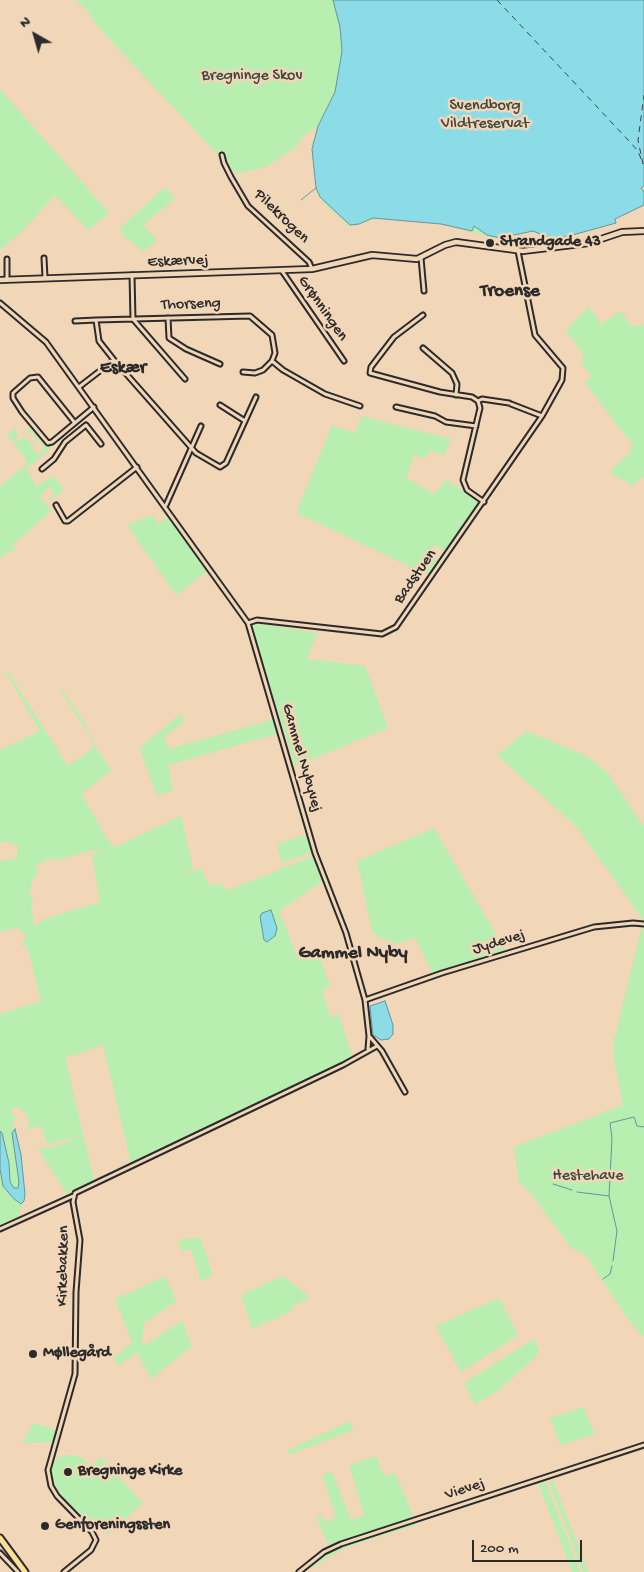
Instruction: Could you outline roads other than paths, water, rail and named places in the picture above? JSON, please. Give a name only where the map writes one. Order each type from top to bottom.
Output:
[{"type":"main road","points":[[0,1538],[25,1572]]},
{"type":"street","name":"Pilekrogen","points":[[222,155],[230,177],[248,206],[309,262],[312,269]]},
{"type":"street","points":[[424,291],[421,258],[445,245],[460,242],[518,251],[589,243],[622,232],[644,231]]},
{"type":"street","name":"Badstuen","points":[[248,622],[257,620],[382,634],[390,632],[396,627],[484,502],[560,386],[564,368],[534,335],[518,251]]},
{"type":"street","name":"Eskærvej","points":[[0,280],[282,271],[312,269],[372,255],[412,259],[421,258]]},
{"type":"street","points":[[44,258],[45,278]]},
{"type":"street","points":[[6,259],[7,280]]},
{"type":"street","name":"Grønningen","points":[[282,271],[344,361]]},
{"type":"street","points":[[132,276],[133,319],[186,379]]},
{"type":"street","name":"Gammel Nybyvej","points":[[0,303],[42,338],[248,622],[315,852],[346,933],[365,1000],[369,1036],[368,1049]]},
{"type":"street","points":[[423,315],[394,337],[371,367],[370,373],[456,395],[472,397],[478,401],[480,408],[463,480],[467,490],[484,502]]},
{"type":"street","name":"Thorseng","points":[[75,321],[250,316],[269,332],[274,339],[275,353],[272,361]]},
{"type":"street","points":[[168,318],[169,338],[186,349],[220,364]]},
{"type":"street","points":[[96,320],[99,341],[114,360],[192,448],[216,466],[223,466],[256,397]]},
{"type":"street","points":[[423,348],[452,374],[457,384],[456,395]]},
{"type":"street","points":[[79,387],[114,360]]},
{"type":"street","points":[[243,372],[259,372],[272,361],[283,370],[325,394],[360,406]]},
{"type":"street","points":[[80,430],[75,423],[38,377],[30,378],[13,393],[13,398],[22,412],[46,443],[52,442],[75,423],[94,408]]},
{"type":"street","points":[[354,404],[356,398]]},
{"type":"street","points":[[478,401],[482,399],[510,403],[542,416]]},
{"type":"street","points":[[220,405],[244,421]]},
{"type":"street","points":[[396,406],[435,416],[446,422],[476,426]]},
{"type":"street","points":[[42,469],[54,459],[65,442],[86,425],[101,444]]},
{"type":"street","points":[[165,506],[201,426]]},
{"type":"street","points":[[56,505],[65,521],[68,521],[137,467]]},
{"type":"street","name":"Jydevej","points":[[365,1000],[442,973],[594,927],[632,922],[644,924]]},
{"type":"street","points":[[369,1036],[405,1092]]},
{"type":"street","points":[[0,1229],[73,1196],[79,1189],[359,1057],[368,1049],[377,1046]]},
{"type":"street","name":"Kirkebakken","points":[[64,1572],[91,1550],[96,1540],[92,1532],[57,1496],[51,1486],[48,1470],[75,1374],[76,1292],[80,1240],[73,1196]]},
{"type":"street","name":"Vievej","points":[[299,1572],[324,1552],[341,1544],[644,1445]]},
{"type":"street","points":[[0,1553],[18,1572]]},
{"type":"water","name":"Svendborg Vildtreservat","points":[[333,0],[644,0],[644,186],[641,188],[644,192],[644,205],[615,219],[616,223],[569,236],[550,238],[533,231],[500,238],[487,235],[474,226],[472,231],[441,224],[373,218],[359,224],[350,225],[320,197],[316,188],[312,149],[318,126],[335,92],[342,51],[340,27]]},
{"type":"water","points":[[271,910],[277,928],[275,936],[267,942],[264,940],[260,916],[262,913]]},
{"type":"water","points":[[385,1001],[393,1025],[393,1034],[389,1039],[381,1040],[373,1035],[370,1006]]},
{"type":"water","points":[[15,1129],[21,1155],[25,1194],[24,1201],[21,1204],[3,1186],[0,1169],[0,1131],[9,1163],[10,1182],[14,1188],[18,1188],[19,1182],[12,1133]]},
{"type":"waterway","points":[[301,200],[316,188]]},
{"type":"waterway","points":[[577,1192],[609,1196],[612,1138],[610,1123],[634,1117],[637,1126],[644,1127]]},
{"type":"waterway","points":[[553,1184],[572,1190]]},
{"type":"waterway","points":[[609,1196],[617,1231],[613,1261]]},
{"type":"waterway","points":[[603,1279],[610,1274],[612,1266]]},
{"type":"place","name":"Strandgade 43","points":[[490,243]]},
{"type":"place","name":"Møllegård","points":[[33,1354]]},
{"type":"place","name":"Bregninge Kirke","points":[[68,1472]]},
{"type":"place","name":"Genforeningssten","points":[[45,1526]]},
{"type":"district","name":"Troense","points":[[510,292]]},
{"type":"district","name":"Eskær","points":[[123,369]]},
{"type":"district","name":"Gammel Nyby","points":[[353,954]]},
{"type":"park label","name":"Bregninge Skov","points":[[252,77]]},
{"type":"park label","name":"Hestehave","points":[[588,1177]]}]
